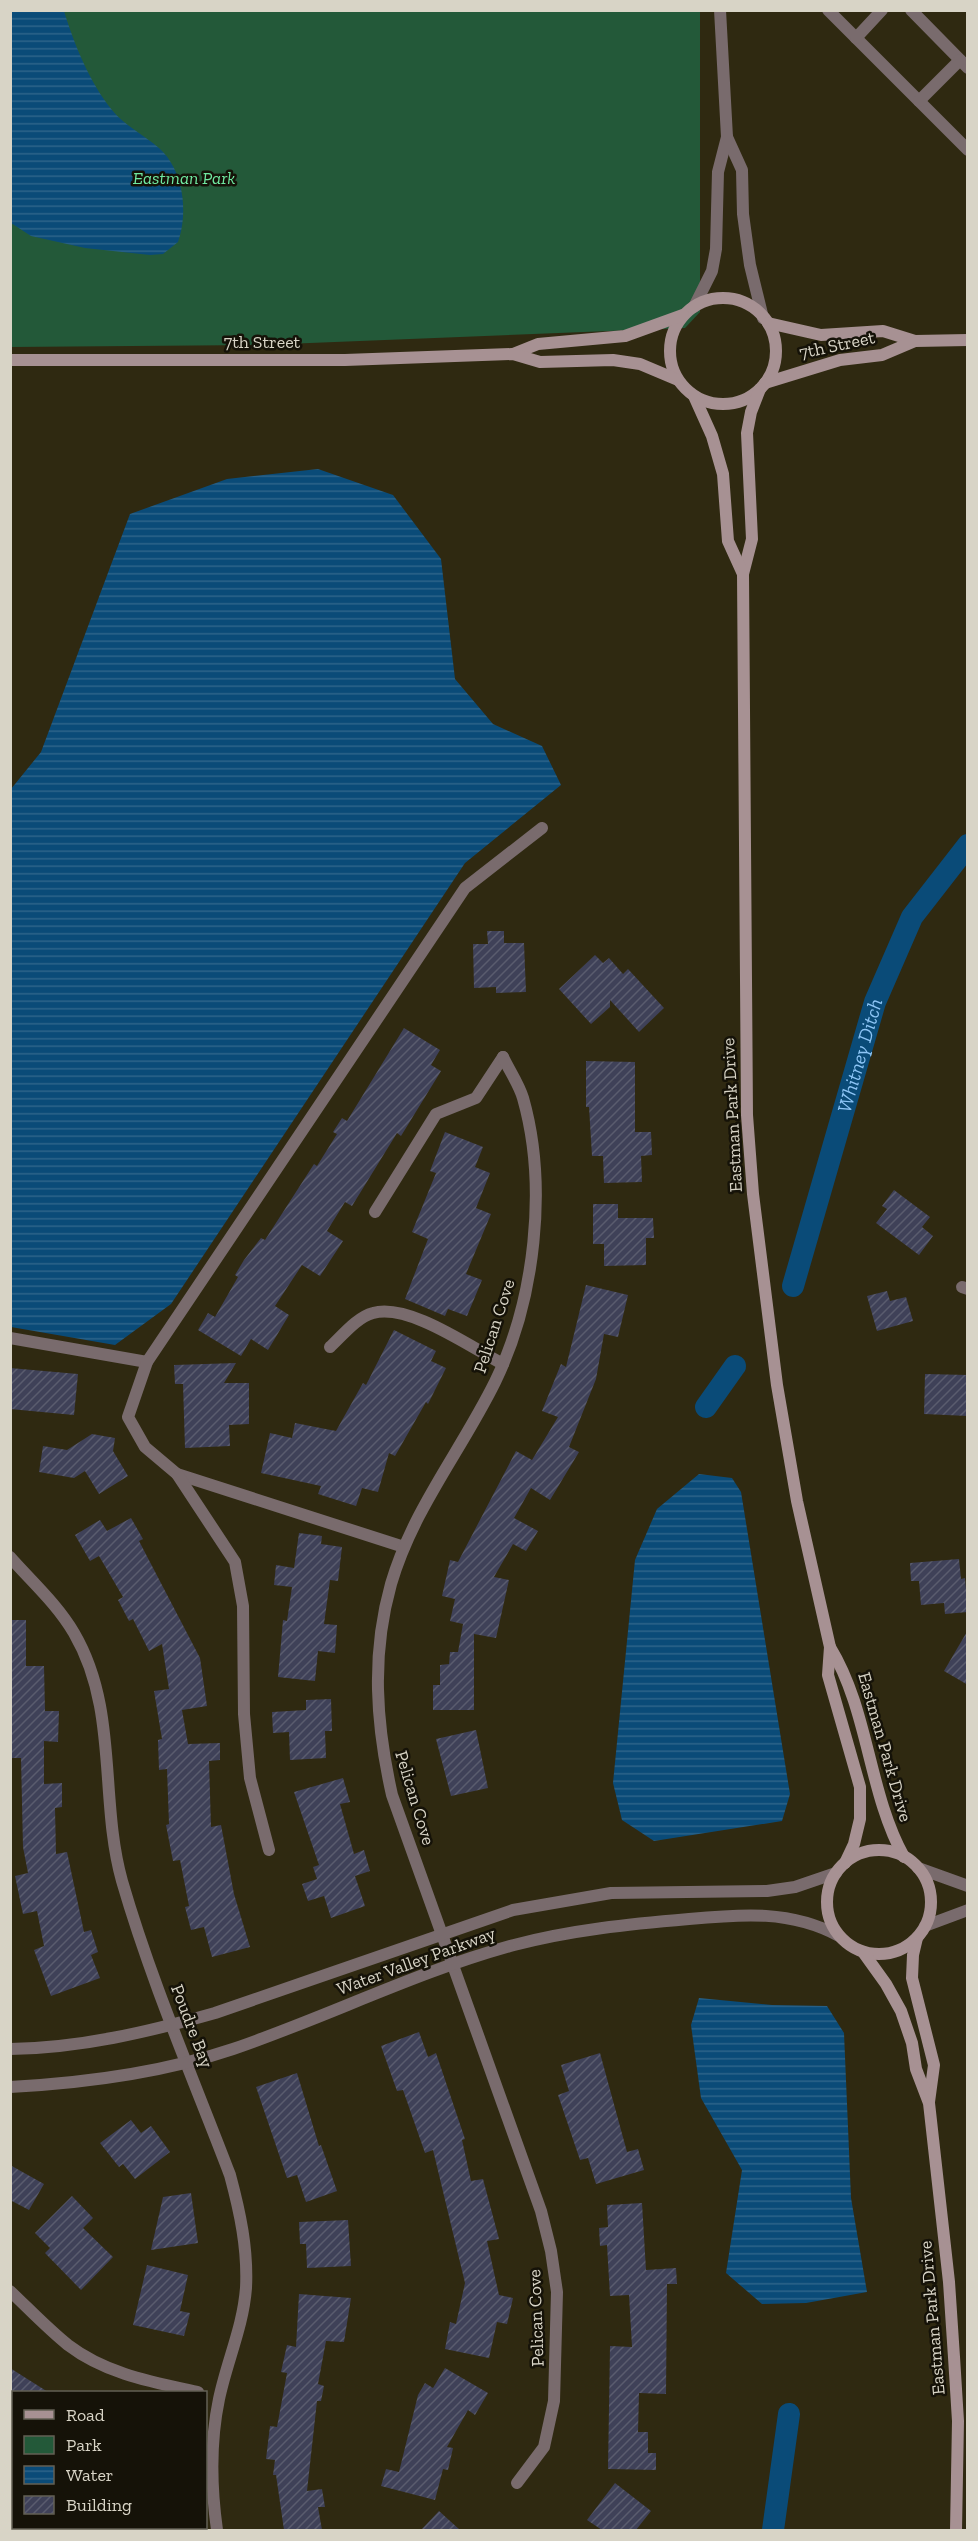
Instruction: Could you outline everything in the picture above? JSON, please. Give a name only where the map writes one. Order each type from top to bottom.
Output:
[{"type":"street","points":[[720,10],[727,137],[718,172],[716,249],[712,271],[672,338],[672,367],[678,380],[694,396],[710,403],[728,404],[745,400],[763,386],[772,372],[775,353],[773,335],[765,321],[750,266],[743,214],[742,170],[727,137]]},
{"type":"street","points":[[828,10],[968,150]]},
{"type":"street","points":[[856,38],[882,10]]},
{"type":"street","points":[[911,10],[964,64],[919,101]]},
{"type":"street","points":[[690,310],[708,301],[723,299],[738,301],[752,308],[765,321]]},
{"type":"street","name":"7th Street","points":[[513,354],[538,344],[625,336],[690,310]]},
{"type":"street","name":"7th Street","points":[[765,321],[821,335],[883,331],[915,341],[968,340]]},
{"type":"street","name":"7th Street","points":[[763,386],[840,360],[882,355],[915,341]]},
{"type":"street","name":"7th Street","points":[[10,360],[345,360],[513,354],[540,362],[613,360],[640,364],[678,380]]},
{"type":"street","name":"Eastman Park Drive","points":[[763,386],[747,433],[752,539],[742,574],[747,1115],[753,1194],[777,1385],[797,1501],[830,1647],[828,1675],[860,1787],[860,1819],[854,1844],[845,1863]]},
{"type":"street","name":"Eastman Park Drive","points":[[694,396],[712,436],[723,474],[728,541],[742,574]]},
{"type":"street","points":[[269,1850],[250,1778],[244,1714],[243,1606],[235,1562],[177,1474],[146,1447],[128,1417],[147,1362],[465,888],[542,828]]},
{"type":"street","name":"Pelican Cove","points":[[375,1212],[436,1114],[476,1098],[503,1057],[523,1096],[533,1144],[534,1203],[529,1276],[522,1308],[503,1364],[484,1402],[419,1512],[404,1547],[392,1583],[380,1642],[377,1714],[392,1795],[541,2211],[551,2251],[557,2292],[554,2401],[548,2436],[535,2462],[517,2483]]},
{"type":"street","points":[[330,1347],[370,1313],[390,1310],[415,1317],[503,1364]]},
{"type":"street","points":[[10,1338],[147,1362]]},
{"type":"street","points":[[177,1474],[404,1547]]},
{"type":"street","name":"Poudre Bay","points":[[10,1557],[61,1613],[75,1634],[97,1686],[105,1727],[110,1807],[119,1869],[147,1961],[230,2175],[244,2234],[246,2281],[242,2319],[219,2398],[213,2452],[212,2495],[217,2530]]},
{"type":"street","name":"Eastman Park Drive","points":[[830,1647],[845,1672],[885,1817],[904,1857]]},
{"type":"street","points":[[918,1868],[926,1881],[930,1896],[930,1911],[918,1937],[894,1952],[878,1954],[863,1952],[849,1946],[839,1936],[829,1917],[827,1898],[836,1873],[857,1855],[873,1851],[889,1851],[904,1857],[918,1868],[968,1886]]},
{"type":"street","name":"Water Valley Parkway","points":[[10,2049],[110,2039],[172,2025],[214,2013],[513,1910],[611,1893],[767,1891],[795,1887],[836,1873]]},
{"type":"street","points":[[925,1926],[968,1910]]},
{"type":"street","name":"Water Valley Parkway","points":[[10,2087],[104,2079],[187,2062],[232,2049],[454,1965],[514,1945],[556,1936],[608,1927],[767,1914],[795,1918],[819,1925],[839,1936]]},
{"type":"street","name":"Eastman Park Drive","points":[[918,1937],[913,1955],[912,1978],[915,1999],[929,2039],[934,2065],[929,2103],[949,2282],[954,2357],[958,2421],[956,2530]]},
{"type":"street","name":"Eastman Park Drive","points":[[863,1952],[886,1984],[901,2011],[912,2043],[916,2069],[929,2103]]},
{"type":"street","points":[[10,2291],[68,2344],[90,2359],[133,2377],[194,2391]]},
{"type":"street","points":[[207,2394],[219,2398]]},
{"type":"green space","name":"Eastman Park","points":[[10,11],[700,11],[700,312],[685,328],[260,345],[11,347]]},
{"type":"water","points":[[11,10],[64,11],[84,63],[104,99],[122,120],[159,148],[174,167],[182,192],[183,218],[178,242],[163,254],[150,255],[85,248],[31,236],[11,223]]},
{"type":"water","points":[[318,469],[393,495],[441,559],[455,679],[493,724],[542,746],[561,785],[465,863],[171,1304],[115,1345],[11,1327],[11,789],[41,752],[130,514],[227,479]]},
{"type":"water","points":[[699,1474],[732,1478],[741,1492],[790,1794],[782,1821],[654,1841],[622,1820],[613,1783],[635,1560],[657,1509]]},
{"type":"water","points":[[699,1998],[772,2005],[827,2006],[844,2033],[851,2198],[867,2292],[806,2303],[762,2304],[726,2273],[742,2170],[701,2098],[691,2025]]},
{"type":"building","points":[[487,931],[504,931],[504,943],[524,943],[526,992],[496,993],[496,987],[474,988],[473,944],[488,944]]},
{"type":"building","points":[[595,955],[603,963],[609,958],[623,974],[628,969],[664,1008],[639,1032],[610,1000],[610,1007],[591,1024],[559,989]]},
{"type":"building","points":[[404,1028],[440,1050],[431,1065],[441,1071],[401,1136],[397,1133],[352,1206],[345,1202],[327,1231],[343,1241],[320,1276],[302,1265],[275,1306],[289,1315],[268,1350],[251,1339],[241,1356],[198,1330],[208,1313],[215,1317],[238,1277],[235,1275],[244,1260],[261,1238],[265,1240],[314,1164],[317,1166],[337,1134],[333,1132],[342,1118],[347,1121]]},
{"type":"building","points":[[586,1061],[635,1062],[635,1132],[651,1132],[652,1155],[641,1156],[642,1182],[604,1183],[603,1156],[592,1156],[589,1107],[586,1107]]},
{"type":"building","points":[[445,1132],[483,1147],[475,1167],[490,1173],[476,1208],[491,1214],[466,1274],[482,1280],[467,1316],[448,1309],[445,1316],[405,1299],[428,1239],[412,1232],[436,1173],[430,1171]]},
{"type":"building","points":[[894,1190],[930,1217],[922,1227],[933,1236],[919,1255],[876,1223],[887,1209],[882,1206]]},
{"type":"building","points":[[593,1204],[618,1204],[618,1218],[653,1218],[654,1238],[646,1238],[646,1265],[604,1266],[604,1244],[593,1244]]},
{"type":"building","points":[[586,1285],[628,1295],[618,1337],[604,1334],[596,1379],[569,1447],[579,1452],[550,1500],[531,1488],[514,1518],[538,1531],[526,1551],[513,1544],[494,1577],[509,1580],[496,1638],[474,1634],[474,1710],[433,1710],[433,1685],[440,1685],[440,1665],[449,1664],[450,1652],[458,1652],[463,1624],[450,1621],[455,1599],[442,1596],[450,1560],[458,1562],[516,1451],[532,1460],[558,1417],[542,1411],[561,1364],[566,1367]]},
{"type":"building","points":[[887,1291],[890,1301],[906,1297],[913,1321],[877,1331],[867,1296]]},
{"type":"building","points":[[394,1330],[436,1351],[431,1361],[446,1368],[428,1404],[426,1402],[395,1456],[389,1453],[378,1492],[362,1488],[356,1506],[318,1494],[321,1486],[261,1473],[270,1433],[292,1438],[295,1423],[336,1431],[363,1383],[366,1385]]},
{"type":"building","points":[[236,1363],[224,1383],[249,1383],[249,1424],[229,1425],[230,1446],[185,1448],[183,1384],[175,1384],[174,1365]]},
{"type":"building","points":[[10,1368],[78,1374],[74,1415],[10,1409]]},
{"type":"building","points":[[925,1374],[968,1375],[968,1416],[924,1414]]},
{"type":"building","points":[[92,1434],[115,1438],[113,1451],[128,1476],[99,1494],[85,1471],[74,1478],[39,1472],[43,1446],[67,1450]]},
{"type":"building","points":[[131,1518],[143,1539],[139,1541],[200,1658],[207,1706],[182,1710],[188,1744],[220,1743],[220,1760],[209,1761],[211,1827],[221,1825],[234,1894],[250,1947],[212,1957],[204,1927],[191,1930],[185,1907],[189,1906],[180,1860],[173,1861],[166,1825],[169,1824],[167,1769],[159,1770],[158,1740],[162,1739],[154,1691],[169,1689],[162,1644],[149,1651],[133,1619],[129,1621],[118,1600],[123,1597],[99,1556],[90,1561],[75,1535],[100,1520],[107,1531]]},
{"type":"building","points":[[299,1533],[322,1536],[321,1544],[342,1547],[338,1581],[330,1580],[324,1624],[337,1625],[335,1653],[318,1651],[315,1681],[278,1677],[283,1620],[287,1621],[292,1587],[274,1585],[276,1565],[294,1568]]},
{"type":"building","points":[[959,1559],[961,1579],[965,1578],[968,1612],[945,1614],[944,1603],[921,1605],[919,1581],[911,1581],[910,1563]]},
{"type":"building","points":[[10,1620],[26,1620],[26,1666],[44,1666],[45,1711],[59,1711],[58,1742],[44,1741],[44,1784],[62,1783],[62,1807],[55,1808],[56,1854],[67,1852],[84,1932],[91,1930],[98,1952],[91,1955],[100,1978],[51,1996],[34,1950],[44,1946],[37,1911],[23,1914],[15,1876],[28,1873],[23,1847],[21,1758],[10,1758]]},
{"type":"building","points":[[968,1630],[968,1685],[944,1671]]},
{"type":"building","points":[[331,1699],[332,1731],[325,1731],[326,1758],[290,1760],[289,1732],[273,1733],[272,1712],[306,1710],[306,1700]]},
{"type":"building","points":[[476,1730],[488,1788],[451,1796],[436,1739]]},
{"type":"building","points":[[343,1778],[350,1802],[340,1804],[354,1854],[364,1850],[370,1871],[355,1876],[365,1906],[331,1918],[324,1896],[308,1901],[302,1884],[317,1879],[313,1867],[319,1865],[294,1792]]},
{"type":"building","points":[[419,2032],[428,2057],[436,2053],[465,2139],[462,2140],[471,2181],[483,2179],[499,2239],[487,2241],[499,2295],[513,2298],[507,2324],[497,2322],[489,2358],[445,2349],[450,2322],[456,2324],[465,2283],[433,2150],[425,2153],[403,2090],[397,2091],[381,2046]]},
{"type":"building","points":[[600,2053],[627,2152],[638,2149],[644,2170],[596,2184],[588,2158],[580,2160],[558,2095],[569,2091],[561,2065]]},
{"type":"building","points":[[297,2073],[319,2146],[321,2145],[337,2191],[306,2202],[297,2175],[287,2178],[256,2087]]},
{"type":"building","points":[[131,2120],[141,2133],[151,2126],[170,2152],[135,2179],[123,2164],[119,2167],[100,2143]]},
{"type":"building","points":[[10,2165],[44,2184],[29,2210],[10,2200]]},
{"type":"building","points":[[191,2193],[198,2243],[151,2250],[163,2197]]},
{"type":"building","points":[[72,2196],[93,2218],[83,2228],[113,2257],[81,2290],[45,2253],[50,2248],[35,2233]]},
{"type":"building","points":[[642,2203],[646,2270],[676,2268],[677,2284],[667,2284],[666,2394],[639,2393],[638,2432],[648,2432],[648,2453],[656,2453],[656,2470],[608,2469],[610,2346],[632,2347],[629,2295],[610,2296],[607,2245],[600,2246],[599,2228],[608,2227],[607,2205]]},
{"type":"building","points":[[348,2220],[351,2266],[307,2268],[306,2244],[300,2244],[299,2222]]},
{"type":"building","points":[[147,2265],[188,2275],[180,2311],[190,2313],[184,2336],[133,2325]]},
{"type":"building","points":[[299,2294],[351,2298],[344,2342],[326,2341],[318,2384],[324,2386],[321,2401],[317,2401],[307,2491],[322,2489],[325,2507],[318,2507],[322,2530],[284,2530],[276,2475],[273,2475],[275,2460],[266,2459],[270,2426],[277,2427],[287,2373],[281,2372],[287,2345],[296,2347]]},
{"type":"building","points":[[10,2368],[46,2391],[12,2391],[10,2392]]},
{"type":"building","points":[[445,2368],[488,2393],[475,2415],[468,2410],[447,2447],[453,2448],[448,2470],[443,2469],[435,2500],[381,2486],[386,2469],[399,2472],[418,2395],[425,2383],[433,2388]]},
{"type":"building","points":[[615,2483],[651,2511],[636,2530],[602,2530],[587,2520]]},
{"type":"building","points":[[439,2511],[460,2530],[421,2530]]},
{"type":"waterway","name":"Whitney Ditch","points":[[793,1286],[875,1002],[912,917],[968,845]]},
{"type":"waterway","name":"Whitney Ditch","points":[[706,1407],[735,1366]]},
{"type":"waterway","name":"Whitney Ditch","points":[[773,2530],[789,2414]]}]
